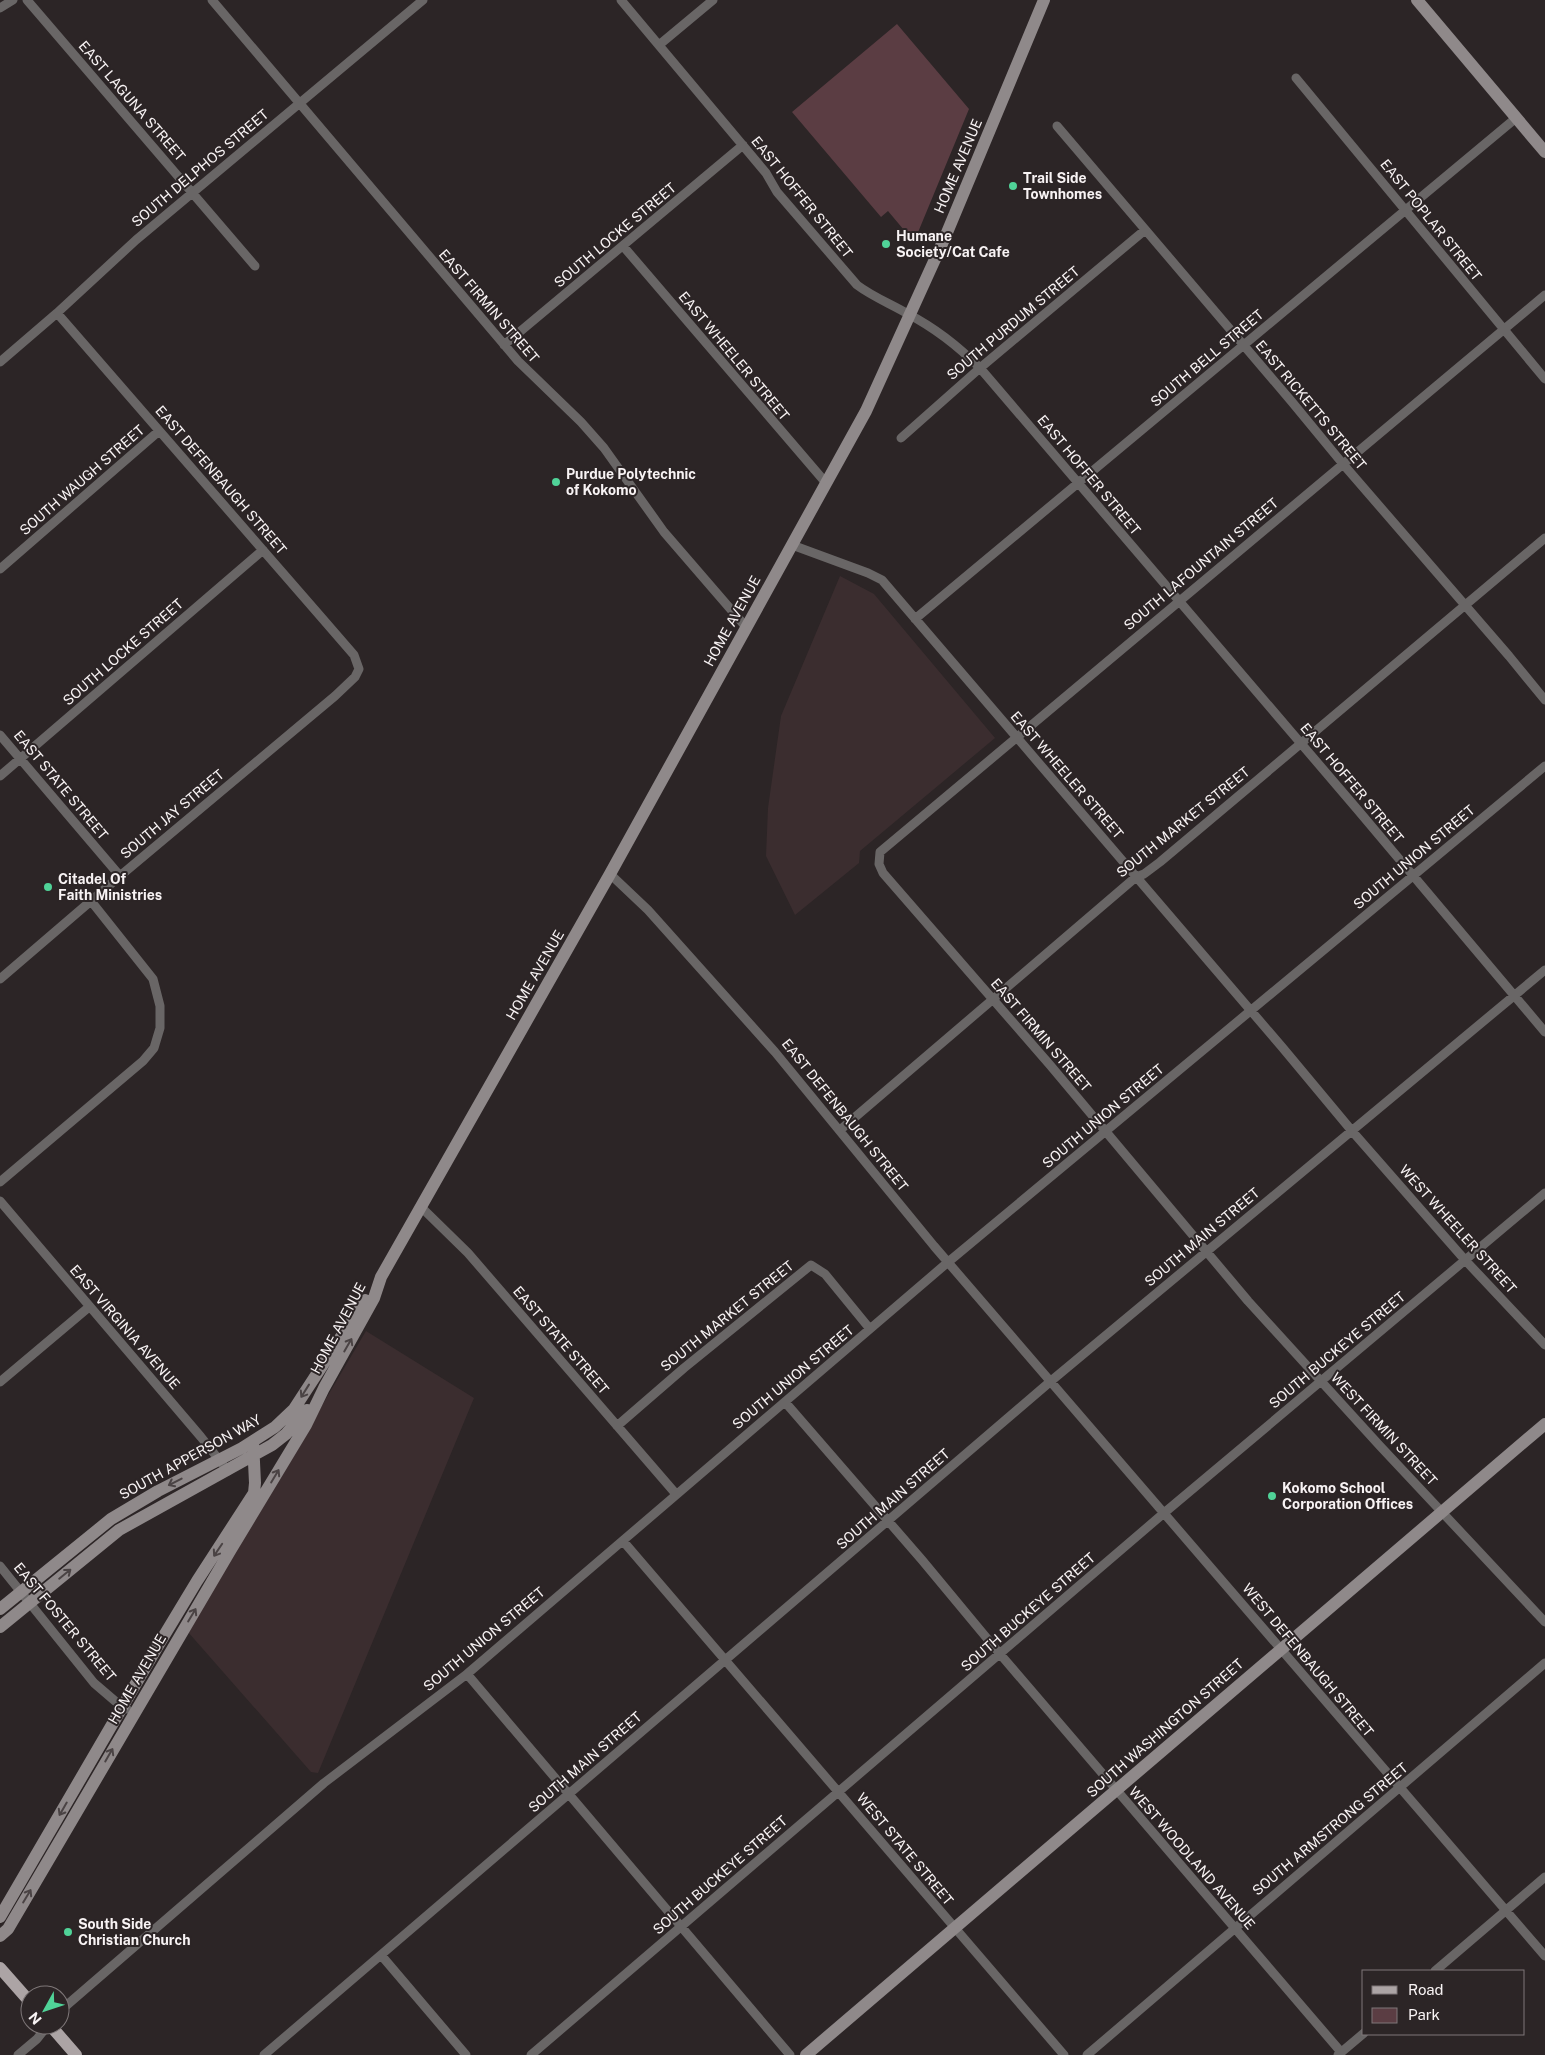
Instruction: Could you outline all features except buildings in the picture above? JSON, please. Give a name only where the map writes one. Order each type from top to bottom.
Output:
[{"type":"main road","name":"HOME AVENUE","points":[[0,1917],[306,1425],[324,1388],[374,1298],[381,1277],[610,874],[866,410],[910,315],[1044,0]]},
{"type":"main road","points":[[1417,0],[1545,152]]},
{"type":"main road","name":"SOUTH APPERSON WAY","points":[[0,1609],[111,1519],[158,1491],[253,1442],[275,1427],[294,1409],[381,1277]]},
{"type":"main road","name":"SOUTH APPERSON WAY","points":[[0,1627],[119,1530],[163,1504],[253,1457],[286,1434],[299,1421],[324,1388]]},
{"type":"main road","name":"SOUTH WASHINGTON STREET","points":[[806,2055],[1545,1424]]},
{"type":"main road","name":"HOME AVENUE","points":[[0,1936],[12,1921],[129,1710],[196,1581],[254,1494],[253,1442]]},
{"type":"main road","points":[[0,1968],[20,1991]]},
{"type":"main road","points":[[58,2035],[76,2055]]},
{"type":"street","points":[[0,8],[13,0]]},
{"type":"street","name":"EAST LAGUNA STREET","points":[[27,0],[255,266]]},
{"type":"street","name":"EAST FIRMIN STREET","points":[[212,0],[518,362],[581,422],[604,448],[664,532],[746,627]]},
{"type":"street","name":"EAST HOFFER STREET","points":[[621,0],[766,173],[777,192],[857,285],[959,346],[980,368],[1545,1032]]},
{"type":"street","points":[[659,45],[713,0]]},
{"type":"street","name":"SOUTH DELPHOS STREET","points":[[0,362],[57,313],[136,240],[420,1]]},
{"type":"street","name":"EAST POPLAR STREET","points":[[1296,78],[1545,379]]},
{"type":"street","name":"SOUTH BELL STREET","points":[[915,619],[1516,118]]},
{"type":"street","name":"EAST RICKETTS STREET","points":[[1057,126],[1244,345],[1342,464],[1545,700]]},
{"type":"street","name":"SOUTH LOCKE STREET","points":[[504,345],[743,145]]},
{"type":"street","name":"SOUTH PURDUM STREET","points":[[901,438],[980,368],[1145,230]]},
{"type":"street","name":"EAST WHEELER STREET","points":[[623,246],[826,483]]},
{"type":"street","name":"SOUTH LAFOUNTAIN STREET","points":[[879,858],[880,852],[1545,295]]},
{"type":"street","name":"EAST DEFENBAUGH STREET","points":[[57,313],[354,655],[359,669]]},
{"type":"street","name":"SOUTH WAUGH STREET","points":[[0,569],[160,431]]},
{"type":"street","name":"SOUTH MARKET STREET","points":[[840,1130],[1136,877],[1144,874],[1160,862],[1545,538]]},
{"type":"street","name":"EAST WHEELER STREET","points":[[792,545],[882,580],[1352,1131]]},
{"type":"street","name":"SOUTH LOCKE STREET","points":[[0,776],[263,550]]},
{"type":"street","name":"SOUTH JAY STREET","points":[[0,979],[335,696],[355,678],[359,669]]},
{"type":"street","name":"EAST STATE STREET","points":[[0,734],[120,876]]},
{"type":"street","name":"SOUTH UNION STREET","points":[[70,2002],[324,1783],[467,1674],[948,1262],[1545,766]]},
{"type":"street","name":"EAST FIRMIN STREET","points":[[879,858],[878,864],[883,873],[1206,1252]]},
{"type":"street","name":"EAST DEFENBAUGH STREET","points":[[610,874],[648,910],[775,1052],[948,1262],[1051,1381]]},
{"type":"street","points":[[0,1182],[143,1061],[154,1048],[158,1039],[160,1006],[153,979],[91,901]]},
{"type":"street","name":"SOUTH MAIN STREET","points":[[264,2055],[1051,1381],[1545,970]]},
{"type":"street","name":"WEST WHEELER STREET","points":[[1352,1131],[1465,1260],[1545,1345]]},
{"type":"street","name":"SOUTH BUCKEYE STREET","points":[[531,2055],[1164,1513],[1545,1193]]},
{"type":"street","name":"EAST VIRGINIA AVENUE","points":[[0,1202],[228,1471]]},
{"type":"street","name":"EAST STATE STREET","points":[[421,1206],[468,1253],[676,1494]]},
{"type":"street","name":"WEST FIRMIN STREET","points":[[1206,1252],[1321,1382],[1545,1622]]},
{"type":"street","name":"SOUTH MARKET STREET","points":[[617,1426],[684,1368],[812,1265],[825,1274],[870,1329]]},
{"type":"street","points":[[0,1382],[89,1307]]},
{"type":"street","name":"WEST DEFENBAUGH STREET","points":[[1051,1381],[1545,1956]]},
{"type":"street","name":"WEST WOODLAND AVENUE","points":[[785,1402],[889,1520],[1339,2054]]},
{"type":"street","points":[[623,1541],[726,1659]]},
{"type":"street","name":"EAST FOSTER STREET","points":[[0,1566],[94,1683],[129,1710]]},
{"type":"street","name":"WEST STATE STREET","points":[[726,1659],[1064,2055]]},
{"type":"street","name":"SOUTH ARMSTRONG STREET","points":[[1087,2055],[1545,1663]]},
{"type":"street","points":[[467,1674],[790,2055]]},
{"type":"street","points":[[1436,1970],[1545,1877]]},
{"type":"street","points":[[381,1955],[466,2055]]},
{"type":"street","points":[[1339,2054],[1362,2034]]},
{"type":"street","points":[[18,2055],[40,2035]]},
{"type":"shaded area","points":[[840,576],[874,594],[995,738],[860,851],[859,863],[795,915],[766,856],[768,808],[781,716]]},
{"type":"shaded area","points":[[366,1331],[474,1398],[318,1773],[311,1772],[188,1632]]},
{"type":"green space","points":[[897,24],[969,109],[914,242],[888,211],[881,217],[792,112]]},
{"type":"place","name":"Trail Side Townhomes","points":[[1013,186]]},
{"type":"place","name":"Humane Society/Cat Cafe","points":[[886,244]]},
{"type":"place","name":"Purdue Polytechnic of Kokomo","points":[[556,482]]},
{"type":"place","name":"Citadel Of Faith Ministries","points":[[48,887]]},
{"type":"place","name":"Kokomo School Corporation Offices","points":[[1272,1496]]},
{"type":"place","name":"South Side Christian Church","points":[[68,1932]]}]
